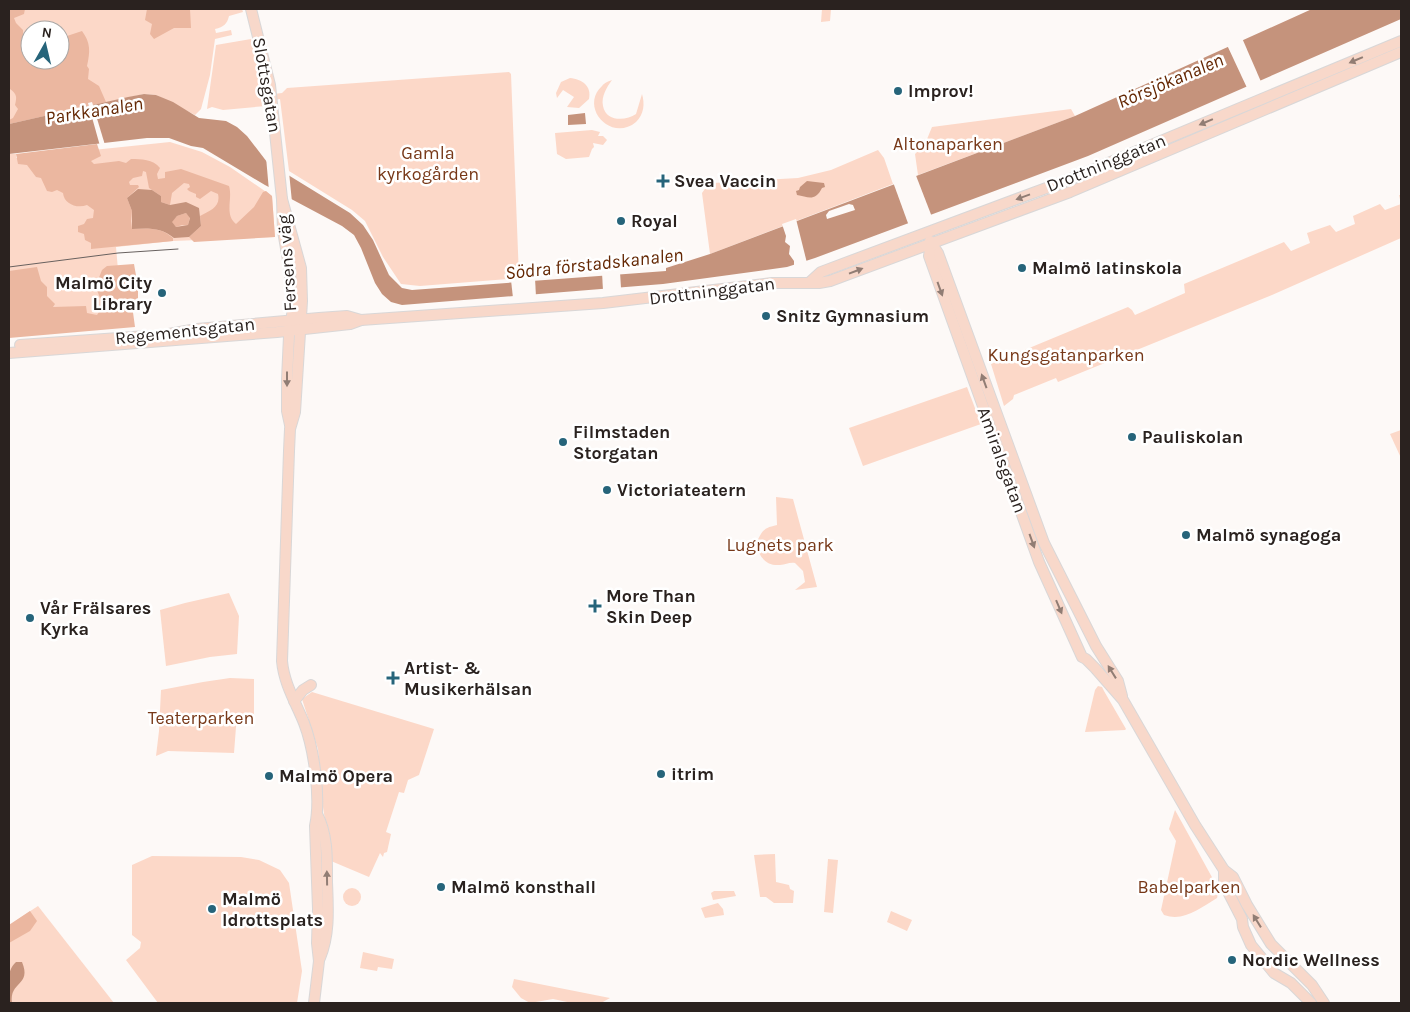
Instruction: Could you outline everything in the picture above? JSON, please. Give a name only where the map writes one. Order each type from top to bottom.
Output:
[{"type":"main road","name":"Slottsgatan","points":[[251,9],[270,85],[282,199]]},
{"type":"main road","name":"Drottninggatan","points":[[615,302],[772,283],[820,283],[830,281],[928,238],[1401,41]]},
{"type":"main road","name":"Drottninggatan","points":[[928,238],[1070,192],[1401,52]]},
{"type":"main road","name":"Fersens väg","points":[[282,199],[300,268],[302,301],[295,325],[287,385],[287,411],[290,429],[283,588],[283,670],[311,748],[318,814],[326,846],[328,912],[324,948],[319,961],[314,1003]]},
{"type":"main road","name":"Amiralsgatan","points":[[928,238],[938,253],[1044,543],[1096,646],[1118,681],[1123,700]]},
{"type":"main road","name":"Amiralsgatan","points":[[928,238],[928,256],[1039,562],[1082,657],[1095,668],[1123,700],[1195,825],[1224,870],[1233,877],[1247,905],[1271,944],[1312,985],[1324,1003]]},
{"type":"main road","name":"Regementsgatan","points":[[9,346],[178,333],[196,329],[295,325],[316,327],[350,324],[361,320],[615,302]]},
{"type":"main road","name":"Regementsgatan","points":[[9,353],[295,325],[347,316],[361,320]]},
{"type":"main road","name":"Fersens väg","points":[[290,429],[295,412],[296,394],[295,325]]},
{"type":"main road","name":"Amiralsgatan","points":[[1095,668],[1096,646]]},
{"type":"main road","points":[[294,701],[303,690],[312,685]]},
{"type":"main road","name":"Amiralsgatan","points":[[1224,870],[1224,884],[1242,919],[1243,927],[1251,946],[1274,973],[1291,983],[1311,1003]]},
{"type":"green space","points":[[9,9],[242,9],[243,12],[229,16],[225,25],[215,29],[216,33],[231,30],[232,35],[215,39],[210,75],[201,109],[195,115],[156,95],[144,94],[9,124]]},
{"type":"green space","points":[[822,9],[831,9],[830,21],[821,22]]},
{"type":"green space","name":"Gamla kyrkogården","points":[[251,39],[265,95],[282,93],[287,88],[509,72],[511,74],[519,277],[512,282],[508,279],[420,286],[401,284],[383,257],[365,221],[352,210],[289,171],[280,99],[265,101],[266,106],[223,110],[212,107],[207,109],[216,45]]},
{"type":"green space","points":[[570,78],[582,82],[589,90],[589,99],[579,108],[567,107],[574,97],[563,90],[557,98],[556,93],[561,82]]},
{"type":"green space","points":[[612,80],[605,92],[603,106],[608,115],[612,117],[622,119],[636,114],[642,94],[644,105],[641,116],[636,122],[626,127],[617,128],[608,125],[601,120],[596,112],[594,103],[596,94],[603,85]]},
{"type":"green space","name":"Altonaparken","points":[[1071,109],[1075,116],[918,175],[915,154],[925,144],[932,127]]},
{"type":"green space","points":[[592,130],[600,132],[598,136],[603,136],[607,140],[603,145],[593,143],[594,147],[589,157],[566,159],[557,154],[555,133]]},
{"type":"green space","points":[[170,142],[202,152],[230,167],[272,196],[275,237],[173,241],[116,247],[123,327],[9,334],[9,154],[16,154],[16,158]]},
{"type":"green space","points":[[878,150],[884,158],[893,184],[710,254],[702,193],[707,186],[713,183],[798,178],[831,170]]},
{"type":"green space","name":"Kungsgatanparken","points":[[1380,204],[1385,210],[1401,204],[1401,238],[1272,295],[1058,382],[1056,378],[1014,395],[1013,399],[1004,406],[991,364],[1128,307],[1135,315],[1185,293],[1184,284],[1284,242],[1291,251],[1310,243],[1307,233],[1330,225],[1336,232],[1355,224],[1353,216]]},
{"type":"green space","points":[[967,387],[981,424],[863,466],[849,428]]},
{"type":"green space","points":[[1401,430],[1401,458],[1390,434]]},
{"type":"green space","name":"Lugnets park","points":[[776,497],[793,499],[817,587],[795,590],[805,582],[803,571],[795,563],[770,564],[759,552],[756,544],[762,533],[769,527],[777,525]]},
{"type":"green space","points":[[229,593],[239,616],[237,654],[210,657],[166,666],[160,610]]},
{"type":"green space","name":"Teaterparken","points":[[230,678],[254,679],[254,714],[237,714],[234,753],[168,751],[156,756],[161,690]]},
{"type":"green space","points":[[1098,686],[1102,687],[1125,730],[1085,732],[1095,690]]},
{"type":"green space","points":[[312,692],[434,729],[419,775],[408,780],[404,793],[399,792],[386,832],[391,834],[387,852],[384,853],[383,857],[380,853],[369,877],[331,861],[323,807],[318,749],[302,699]]},
{"type":"green space","name":"Babelparken","points":[[1175,810],[1219,890],[1217,898],[1198,910],[1178,917],[1171,917],[1164,915],[1161,910],[1176,841],[1169,829]]},
{"type":"green space","points":[[775,854],[776,882],[789,885],[790,889],[794,891],[793,903],[774,903],[766,897],[760,897],[754,855]]},
{"type":"green space","name":"Malmö Idrottsplats","points":[[152,856],[241,857],[259,860],[280,870],[289,883],[302,971],[297,1003],[158,1003],[126,960],[140,948],[141,942],[132,935],[132,865]]},
{"type":"green space","points":[[828,859],[838,860],[833,913],[824,912]]},
{"type":"green space","points":[[352,888],[358,891],[361,897],[358,903],[352,906],[346,903],[343,897],[346,891]]},
{"type":"green space","points":[[714,891],[734,891],[736,896],[713,900],[711,893]]},
{"type":"green space","points":[[718,903],[723,909],[724,915],[705,918],[701,908]]},
{"type":"green space","points":[[38,906],[114,1003],[9,1003],[9,925]]},
{"type":"green space","points":[[891,911],[912,920],[907,931],[887,922]]},
{"type":"green space","points":[[363,952],[394,959],[392,969],[378,967],[377,971],[360,968]]},
{"type":"green space","points":[[514,979],[610,998],[601,1003],[572,1003],[553,999],[530,1003],[521,998],[512,987]]},
{"type":"shaded area","points":[[9,9],[25,9],[24,14],[14,18],[20,27],[20,70],[70,70],[70,35],[82,31],[89,48],[88,79],[99,86],[106,102],[9,124],[9,120],[13,118],[18,109],[15,105],[15,94],[9,90]]},
{"type":"shaded area","points":[[147,9],[190,9],[191,28],[174,28],[154,39],[150,34],[152,24],[145,20]]},
{"type":"shaded area","points":[[97,144],[101,156],[91,161],[94,164],[119,161],[126,163],[131,159],[143,159],[154,163],[160,168],[157,174],[158,179],[165,178],[165,172],[181,169],[229,186],[230,216],[236,224],[254,207],[263,192],[266,191],[272,196],[275,237],[194,242],[189,237],[201,226],[200,216],[216,205],[218,194],[211,191],[200,199],[196,197],[196,194],[187,189],[190,187],[189,184],[184,183],[172,193],[170,205],[161,202],[161,196],[149,188],[146,172],[143,171],[142,176],[133,178],[129,182],[130,185],[138,185],[139,187],[127,198],[132,211],[132,229],[159,230],[168,234],[173,238],[173,241],[91,249],[91,243],[85,240],[84,234],[78,232],[78,226],[84,224],[87,219],[93,218],[94,210],[87,205],[75,206],[68,203],[63,193],[57,190],[47,191],[41,178],[36,177],[27,165],[18,164],[16,154]]},
{"type":"shaded area","points":[[186,213],[190,217],[188,225],[176,227],[171,222],[177,216]]},
{"type":"shaded area","points":[[134,264],[138,287],[138,298],[132,305],[135,327],[9,338],[9,271],[37,267],[41,281],[47,287],[47,296],[55,304],[53,307],[86,306],[87,313],[97,315],[103,306],[97,290],[102,270],[107,266]]},
{"type":"shaded area","points":[[30,911],[37,921],[30,931],[9,943],[9,925]]},
{"type":"water","points":[[1312,9],[1401,9],[1401,19],[1088,156],[815,258],[787,267],[663,284],[402,305],[391,302],[382,294],[375,283],[354,235],[342,226],[265,185],[203,148],[169,138],[147,138],[9,154],[9,124],[128,97],[144,94],[156,95],[173,102],[199,118],[226,121],[237,127],[247,136],[267,162],[350,213],[363,225],[373,240],[389,275],[402,288],[412,290],[666,271],[666,268],[710,254],[1075,116]]},
{"type":"water","points":[[585,113],[586,124],[568,125],[568,115]]},
{"type":"water","points":[[807,181],[824,183],[825,187],[811,198],[797,195],[796,191]]},
{"type":"water","points":[[138,189],[152,190],[161,196],[161,202],[170,205],[186,202],[199,208],[201,226],[189,237],[174,238],[159,230],[132,229],[132,211],[127,198]],"holes":[[[186,213],[190,218],[188,225],[176,227],[172,222],[177,216]]]},
{"type":"water","points":[[16,962],[22,962],[24,975],[14,991],[12,1003],[9,1003],[9,976]]},
{"type":"pier","points":[[1242,38],[1262,84],[1248,90],[1227,45]]},
{"type":"pier","points":[[1223,55],[1227,65],[1209,73],[1205,63]]},
{"type":"pier","points":[[92,102],[105,145],[100,146],[88,103]]},
{"type":"pier","points":[[266,157],[289,172],[292,202],[269,191]]},
{"type":"pier","points":[[915,173],[932,217],[909,226],[893,182]]},
{"type":"pier","points":[[849,204],[853,205],[855,210],[827,219],[826,215],[829,211]]},
{"type":"pier","points":[[796,219],[807,263],[794,267],[794,261],[789,254],[790,246],[785,242],[786,236],[782,224]]},
{"type":"pier","points":[[620,272],[621,288],[603,290],[602,273]]},
{"type":"pier","points":[[535,278],[536,297],[513,298],[511,280]]},
{"type":"tram line","points":[[9,267],[118,253],[178,249]]},
{"type":"place","name":"Improv!","points":[[898,91]]},
{"type":"place","name":"Svea Vaccin","points":[[663,181]]},
{"type":"place","name":"Royal","points":[[621,221]]},
{"type":"place","name":"Malmö latinskola","points":[[1022,268]]},
{"type":"place","name":"Malmö City Library","points":[[162,293]]},
{"type":"place","name":"Snitz Gymnasium","points":[[766,316]]},
{"type":"place","name":"Pauliskolan","points":[[1132,437]]},
{"type":"place","name":"Filmstaden Storgatan","points":[[563,442]]},
{"type":"place","name":"Victoriateatern","points":[[607,490]]},
{"type":"place","name":"Malmö synagoga","points":[[1186,535]]},
{"type":"place","name":"More Than Skin Deep","points":[[595,606]]},
{"type":"place","name":"Vår Frälsares Kyrka","points":[[30,618]]},
{"type":"place","name":"Artist- & Musikerhälsan","points":[[393,678]]},
{"type":"place","name":"itrim","points":[[661,774]]},
{"type":"place","name":"Malmö Opera","points":[[269,776]]},
{"type":"place","name":"Malmö konsthall","points":[[441,887]]},
{"type":"place","name":"Malmö Idrottsplats","points":[[212,909]]},
{"type":"place","name":"Nordic Wellness","points":[[1232,960]]},
{"type":"water label","name":"Rörsjökanalen","points":[[1170,80]]},
{"type":"water label","name":"Parkkanalen","points":[[94,110]]},
{"type":"water label","name":"Södra förstadskanalen","points":[[594,263]]}]
